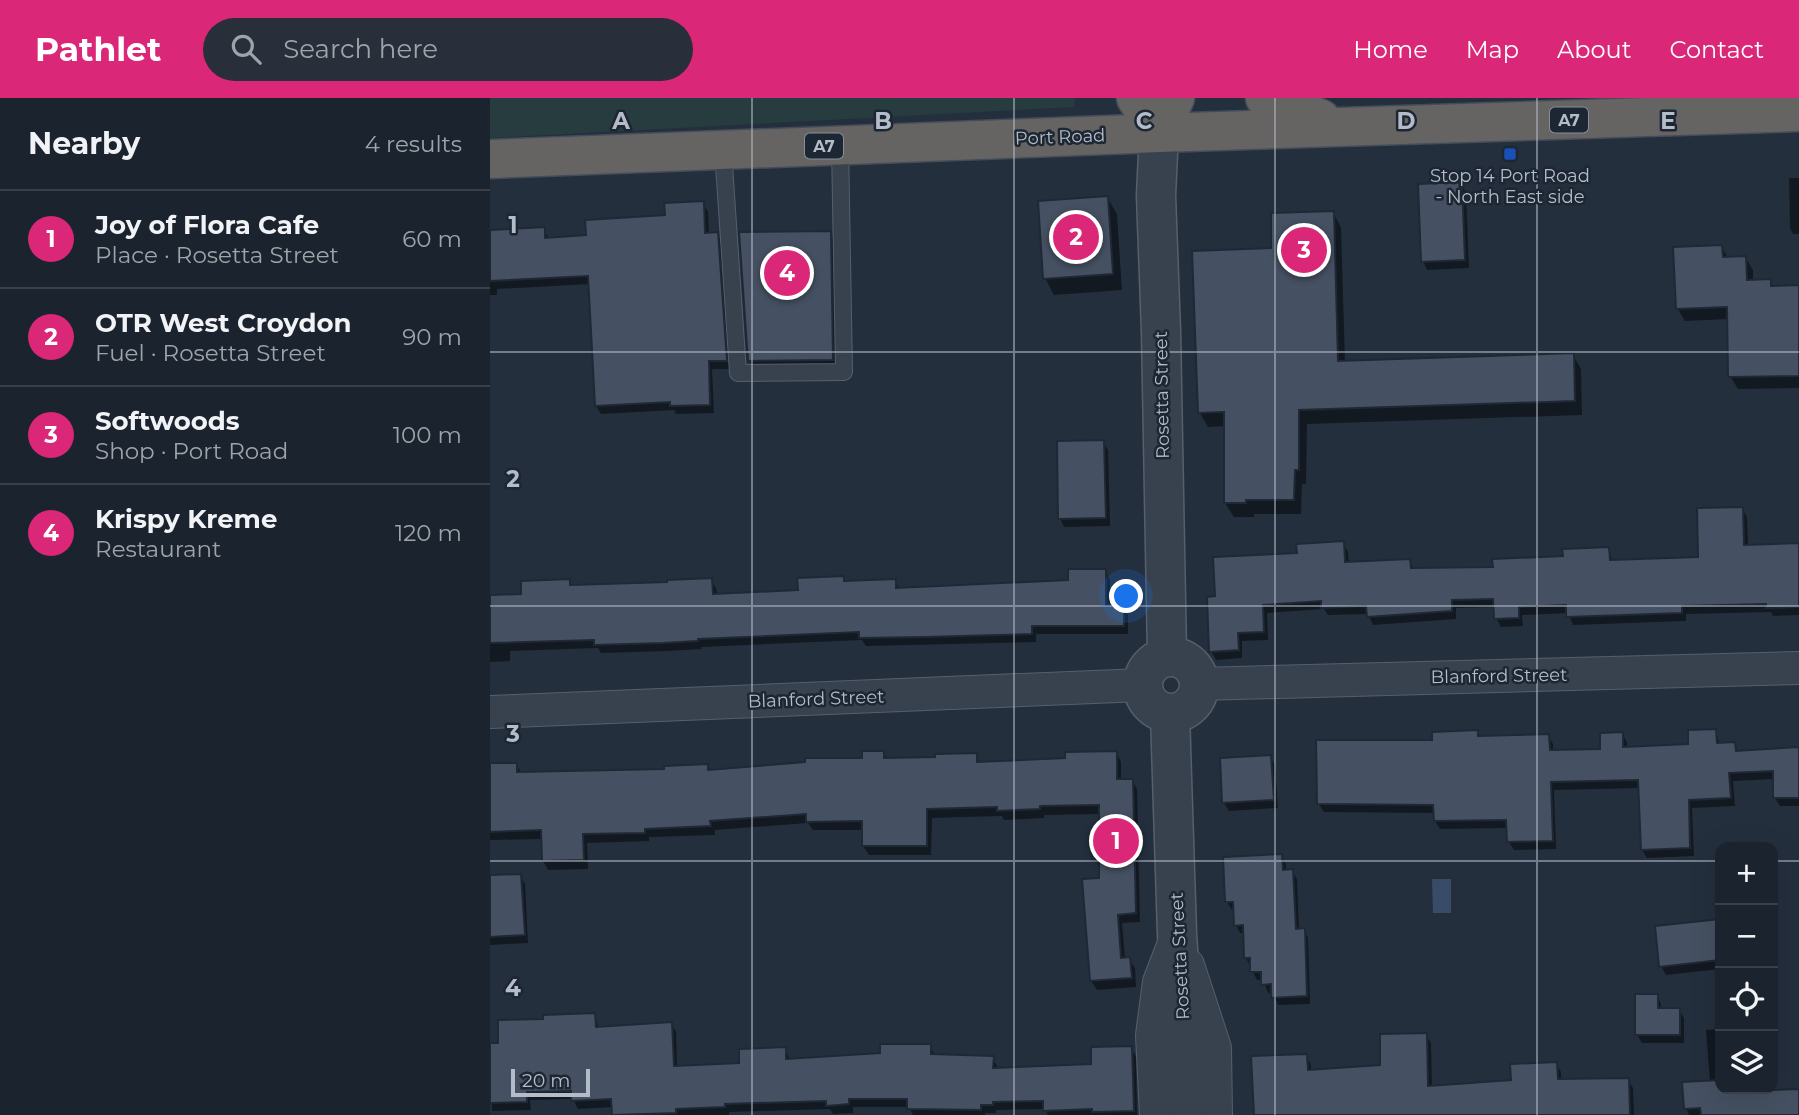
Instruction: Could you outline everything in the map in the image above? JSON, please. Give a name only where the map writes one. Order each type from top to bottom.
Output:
[{"type":"highway","points":[[1136,98],[1159,133]]},
{"type":"highway","points":[[1159,133],[1175,98]]},
{"type":"highway","points":[[1265,98],[1268,102],[1307,113],[1339,128]]},
{"type":"highway","name":"Port Road","points":[[490,159],[1799,112]]},
{"type":"street","name":"Rosetta Street","points":[[1159,133],[1156,195],[1167,656]]},
{"type":"street","points":[[1167,656],[1182,658],[1191,664],[1200,684],[1193,703],[1185,710],[1170,713],[1156,710],[1149,704],[1142,685],[1148,667],[1167,656]]},
{"type":"street","name":"Blanford Street","points":[[1200,684],[1799,668]]},
{"type":"street","name":"Blanford Street","points":[[490,712],[1142,685]]},
{"type":"street","name":"Rosetta Street","points":[[1170,713],[1177,934],[1189,1115]]},
{"type":"street","points":[[1156,1115],[1152,1035],[1159,982],[1177,934]]},
{"type":"street","points":[[1177,934],[1215,1048],[1216,1115]]},
{"type":"lane","points":[[723,150],[738,373],[844,372],[840,145]]},
{"type":"green space","points":[[490,98],[1075,98],[1074,107],[490,138]]},
{"type":"water","points":[[1432,879],[1451,879],[1451,913],[1433,913]]},
{"type":"building","points":[[1462,182],[1465,260],[1421,262],[1418,184]]},
{"type":"building","points":[[1108,196],[1113,274],[1043,279],[1038,201]]},
{"type":"building","points":[[704,201],[705,233],[718,232],[727,361],[709,361],[710,405],[670,406],[670,402],[595,406],[588,276],[490,281],[490,230],[545,227],[545,238],[586,235],[585,220],[665,215],[664,203]]},
{"type":"building","points":[[1334,211],[1338,361],[1574,353],[1575,401],[1299,410],[1299,470],[1295,470],[1294,500],[1224,503],[1224,412],[1198,413],[1192,251],[1271,248],[1271,213]]},
{"type":"building","points":[[831,231],[833,360],[748,361],[739,232]]},
{"type":"building","points":[[1722,245],[1723,257],[1746,256],[1747,280],[1771,279],[1771,286],[1799,285],[1799,376],[1728,377],[1727,307],[1676,309],[1673,247]]},
{"type":"building","points":[[1104,440],[1106,518],[1058,519],[1057,441]]},
{"type":"building","points":[[1743,507],[1744,545],[1799,543],[1799,607],[1766,608],[1766,604],[1682,606],[1682,613],[1566,617],[1566,605],[1519,607],[1519,618],[1494,619],[1493,599],[1452,600],[1452,611],[1367,617],[1366,606],[1321,608],[1321,601],[1263,605],[1264,632],[1238,633],[1239,650],[1209,652],[1207,597],[1215,596],[1213,557],[1297,553],[1296,544],[1344,541],[1345,562],[1410,559],[1411,568],[1493,567],[1492,559],[1563,556],[1562,549],[1609,547],[1610,560],[1698,557],[1697,508]]},
{"type":"building","points":[[1068,569],[1106,569],[1106,605],[1124,605],[1124,626],[1032,626],[1032,634],[924,637],[859,638],[859,632],[663,643],[594,645],[594,640],[490,643],[490,595],[521,594],[521,581],[570,579],[570,585],[712,578],[713,594],[798,590],[797,578],[844,576],[844,581],[896,579],[896,588],[1068,580]]},
{"type":"building","points":[[1716,729],[1717,743],[1735,742],[1736,751],[1799,747],[1799,798],[1773,798],[1773,771],[1729,773],[1731,798],[1689,800],[1690,848],[1641,850],[1638,780],[1551,782],[1553,841],[1507,842],[1506,820],[1434,821],[1433,805],[1317,804],[1316,740],[1432,740],[1432,732],[1478,730],[1478,736],[1549,734],[1550,750],[1600,749],[1600,733],[1623,732],[1623,747],[1688,744],[1688,730]]},
{"type":"building","points":[[862,751],[884,751],[884,758],[977,753],[977,762],[1065,758],[1065,752],[1117,751],[1117,779],[1133,779],[1136,913],[1118,915],[1121,958],[1130,957],[1132,978],[1090,981],[1082,879],[1099,878],[1099,805],[1040,806],[1040,809],[997,811],[997,807],[927,809],[927,846],[862,846],[862,821],[806,822],[806,814],[710,821],[711,826],[645,829],[645,833],[583,834],[584,860],[542,861],[541,830],[490,832],[490,763],[517,763],[517,772],[664,769],[664,766],[708,764],[708,770],[805,762],[805,758],[862,758]]},
{"type":"building","points":[[1271,755],[1274,800],[1222,803],[1220,758]]},
{"type":"building","points":[[1282,854],[1283,870],[1293,869],[1296,929],[1305,928],[1307,996],[1271,998],[1271,984],[1261,985],[1261,972],[1250,972],[1250,958],[1244,958],[1243,925],[1234,926],[1233,902],[1225,902],[1223,857]]},
{"type":"building","points":[[521,874],[525,935],[490,937],[490,875]]},
{"type":"building","points":[[1715,920],[1715,961],[1659,967],[1655,926]]},
{"type":"building","points":[[1635,994],[1658,994],[1658,1008],[1680,1008],[1680,1035],[1635,1035]]},
{"type":"building","points":[[595,1013],[596,1027],[672,1022],[674,1066],[739,1063],[739,1049],[786,1047],[786,1059],[880,1053],[880,1044],[931,1044],[931,1054],[994,1056],[993,1068],[1091,1064],[1091,1047],[1132,1046],[1134,1111],[1043,1111],[1043,1101],[993,1102],[993,1105],[981,1105],[981,1110],[907,1109],[907,1099],[849,1099],[849,1104],[826,1106],[826,1101],[725,1104],[725,1107],[676,1109],[676,1113],[612,1115],[611,1099],[571,1101],[571,1091],[527,1092],[527,1102],[490,1103],[490,1043],[498,1043],[498,1020],[543,1019],[543,1015]]},
{"type":"building","points":[[1427,1033],[1428,1086],[1511,1080],[1510,1064],[1557,1062],[1558,1079],[1629,1078],[1630,1115],[1254,1115],[1251,1056],[1307,1054],[1308,1070],[1380,1065],[1380,1034]]},
{"type":"building","points":[[1715,1080],[1715,1094],[1778,1094],[1778,1090],[1799,1089],[1799,1115],[1701,1115],[1700,1108],[1684,1109],[1682,1082]]},
{"type":"place","name":"Stop 14 Port Road - North East side","points":[[1510,154]]},
{"type":"place","name":"OTR West Croydon","points":[[1076,237]]},
{"type":"place","name":"Softwoods","points":[[1304,250]]},
{"type":"place","name":"Krispy Kreme","points":[[787,273]]},
{"type":"place","name":"Joy of Flora Cafe","points":[[1116,841]]}]
